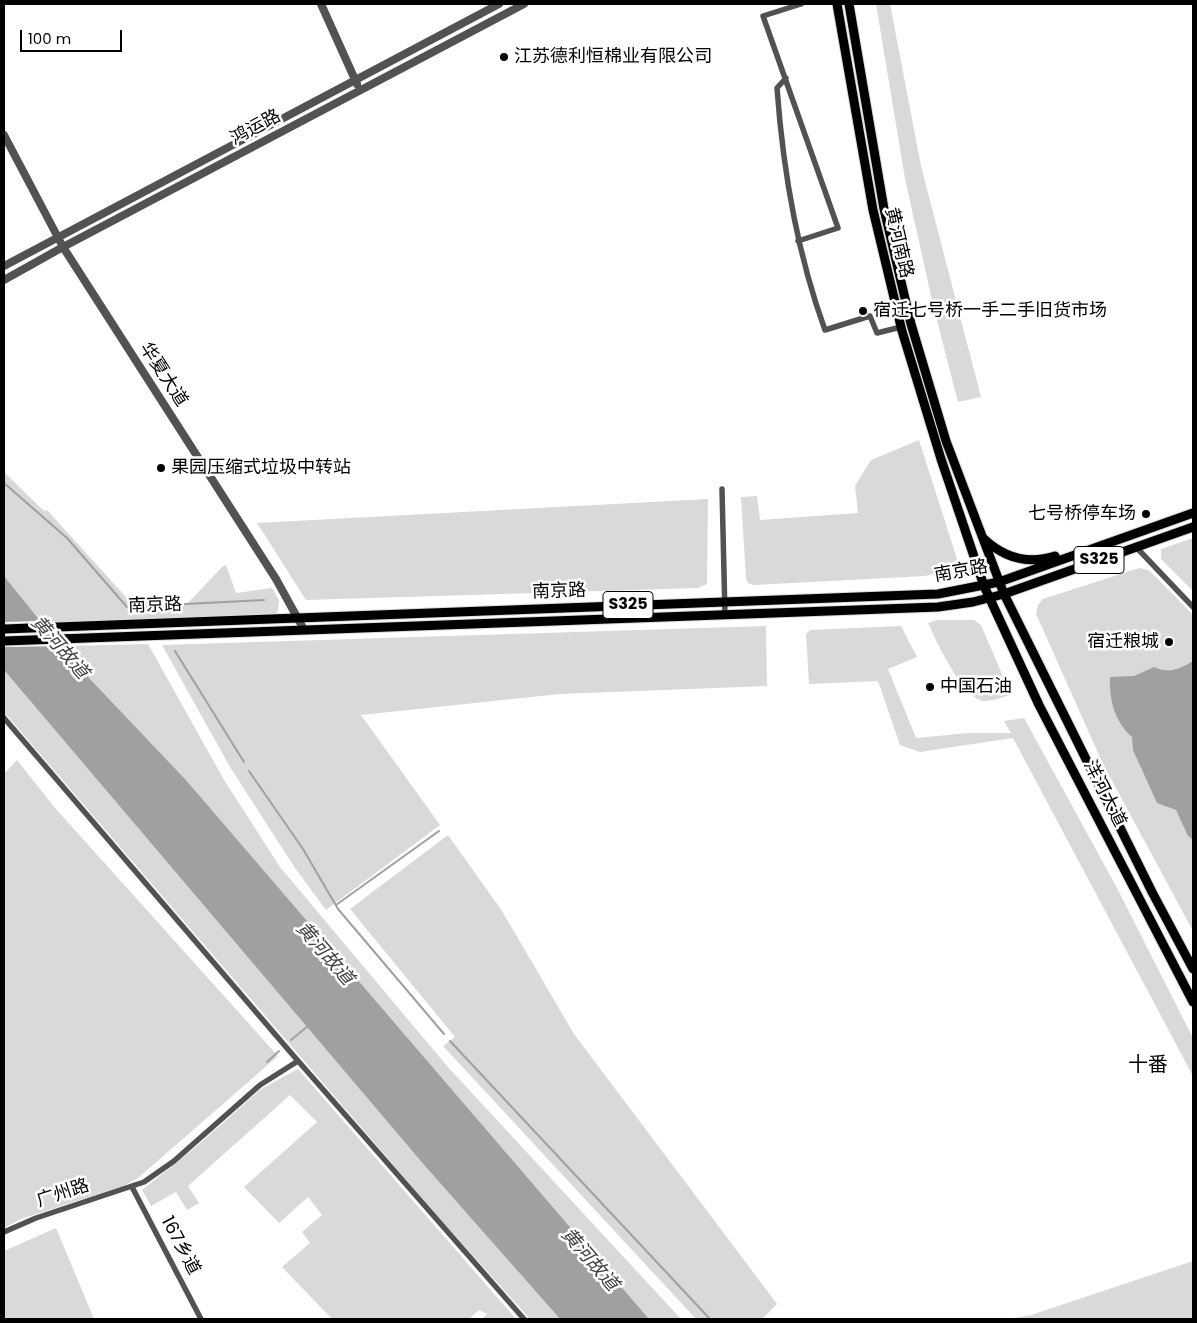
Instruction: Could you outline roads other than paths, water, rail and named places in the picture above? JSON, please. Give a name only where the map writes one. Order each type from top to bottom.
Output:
[{"type":"main road","name":"黄河南路","points":[[837,4],[872,210],[901,326],[938,451],[988,598]]},
{"type":"main road","name":"黄河南路","points":[[849,4],[884,209],[911,324],[946,441],[1004,594]]},
{"type":"main road","name":"南京路","points":[[4,629],[938,594],[999,582],[1193,513]]},
{"type":"main road","name":"南京路","points":[[4,640],[154,636],[303,628],[938,608],[1004,594],[1193,527]]},
{"type":"main road","points":[[981,536],[995,550],[1008,556],[1045,560],[1136,530],[1146,530]]},
{"type":"main road","name":"洋河大道","points":[[1004,594],[1152,892],[1193,969]]},
{"type":"main road","name":"洋河大道","points":[[988,598],[1039,705],[1193,1002]]},
{"type":"street","points":[[321,4],[354,80],[362,89]]},
{"type":"street","name":"鸿运路","points":[[4,266],[57,236],[499,4]]},
{"type":"street","name":"鸿运路","points":[[4,280],[524,4]]},
{"type":"street","points":[[798,241],[838,228],[763,16],[801,4]]},
{"type":"street","points":[[786,78],[777,88],[780,136],[798,241],[810,290],[825,330],[870,316],[877,333],[901,326]]},
{"type":"street","name":"华夏大道","points":[[4,135],[63,247],[299,618],[303,628]]},
{"type":"street","points":[[722,489],[725,614]]},
{"type":"street","points":[[1136,547],[1193,607]]},
{"type":"street","points":[[4,718],[298,1061],[524,1319]]},
{"type":"street","name":"广州路","points":[[4,1232],[36,1218],[144,1182],[174,1161],[260,1084],[298,1061]]},
{"type":"street","name":"167乡道","points":[[132,1187],[201,1319]]},
{"type":"water","name":"黄河故道","points":[[4,576],[72,660],[186,780],[649,1319],[560,1319],[425,1166],[4,670]]},
{"type":"water","points":[[1193,661],[1193,840],[1188,836],[1176,810],[1157,803],[1133,750],[1132,737],[1121,724],[1114,709],[1110,677],[1134,676],[1154,667],[1174,670]]},
{"type":"waterway","points":[[4,483],[67,538],[127,607],[264,600]]},
{"type":"waterway","points":[[175,651],[244,762]]},
{"type":"waterway","points":[[249,771],[303,849],[338,909],[444,1034]]},
{"type":"waterway","points":[[336,905],[439,831]]},
{"type":"waterway","points":[[291,1040],[308,1026]]},
{"type":"waterway","points":[[450,1041],[710,1319]]},
{"type":"waterway","points":[[267,1062],[279,1051]]},
{"type":"place","name":"江苏德利恒棉业有限公司","points":[[504,57]]},
{"type":"place","name":"宿迁七号桥一手二手旧货市场","points":[[863,311]]},
{"type":"place","name":"果园压缩式垃圾中转站","points":[[161,468]]},
{"type":"place","name":"七号桥停车场","points":[[1146,514]]},
{"type":"place","name":"宿迁粮城","points":[[1169,642]]},
{"type":"place","name":"中国石油","points":[[930,687]]},
{"type":"district","name":"十番","points":[[1148,1066]]}]
